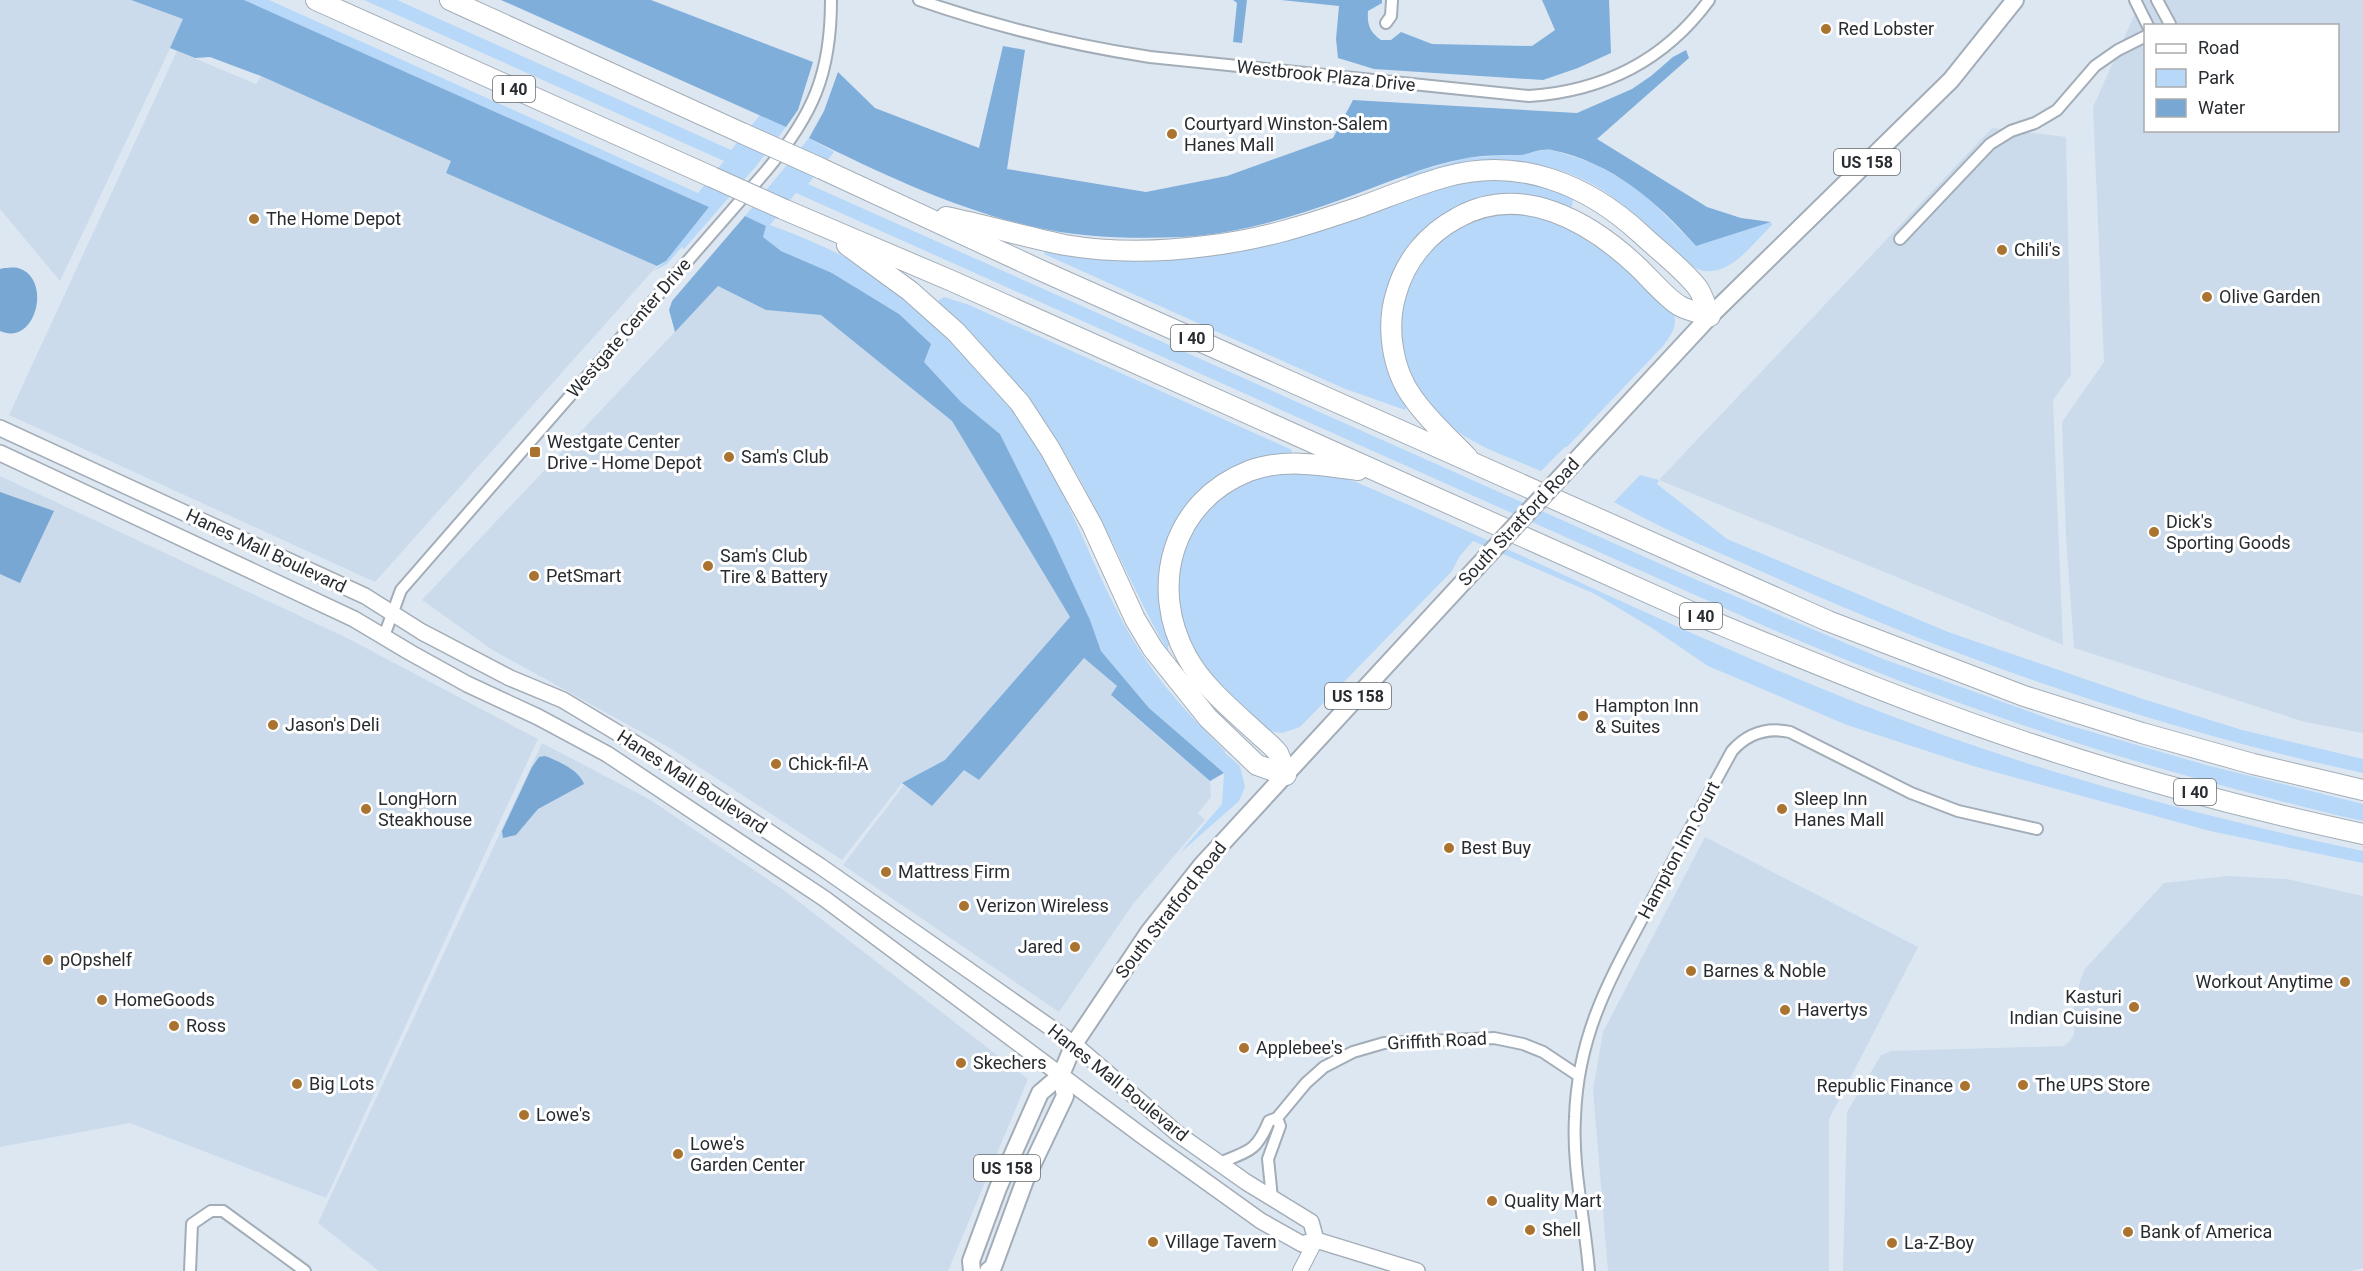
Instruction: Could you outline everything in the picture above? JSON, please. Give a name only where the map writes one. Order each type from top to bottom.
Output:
[{"type":"highway","name":"I 40","points":[[316,0],[823,227],[952,281],[1709,620],[1921,705],[2030,744],[2111,769],[2306,822],[2363,834]]},
{"type":"highway","name":"I 40","points":[[450,0],[1040,270],[1788,604],[1981,680],[2142,733],[2253,764],[2363,790]]},
{"type":"highway","points":[[911,209],[1066,245],[1132,250],[1180,249],[1266,237],[1447,176],[1488,170],[1520,171],[1545,176],[1574,187],[1606,206],[1631,225],[1698,288],[1710,316]]},
{"type":"highway","points":[[1474,465],[1413,398],[1399,371],[1393,345],[1392,310],[1403,275],[1420,247],[1452,220],[1482,208],[1503,205],[1536,207],[1564,214],[1603,238],[1680,306],[1710,316]]},
{"type":"highway","points":[[823,227],[909,291],[956,332],[1020,403],[1036,426],[1092,525],[1135,619],[1153,649],[1208,718],[1257,765],[1286,774]]},
{"type":"highway","points":[[1286,774],[1277,752],[1212,690],[1188,660],[1170,614],[1168,580],[1173,552],[1187,521],[1199,506],[1222,486],[1250,471],[1282,464],[1326,465],[1380,472]]},
{"type":"main road","name":"South Stratford Road","points":[[988,1271],[993,1266],[1025,1180],[1065,1096],[1062,1075],[1074,1044],[1145,938],[1202,865],[1710,316],[1951,80],[2015,0]]},
{"type":"main road","name":"Hanes Mall Boulevard","points":[[0,428],[364,596],[422,632],[510,678],[563,700],[645,750],[820,866],[1074,1044],[1178,1134],[1311,1222],[1316,1240]]},
{"type":"main road","name":"Hanes Mall Boulevard","points":[[0,453],[354,619],[411,653],[607,754],[825,899],[1141,1135],[1262,1221],[1302,1244],[1316,1240],[1417,1271]]},
{"type":"main road","name":"South Stratford Road","points":[[972,1271],[970,1262],[998,1188],[1040,1093],[1062,1075]]},
{"type":"street","name":"Westgate Center Drive","points":[[384,636],[401,590],[408,581],[793,138],[814,99],[825,66],[830,38],[831,0]]},
{"type":"street","name":"Westbrook Plaza Drive","points":[[919,0],[1023,31],[1084,46],[1130,54],[1193,63],[1529,96],[1583,88],[1630,70],[1673,40],[1695,19],[1709,0]]},
{"type":"street","points":[[1386,23],[1391,16],[1392,0]]},
{"type":"street","points":[[2135,0],[2147,24]]},
{"type":"street","points":[[2157,0],[2169,24]]},
{"type":"street","points":[[1900,239],[1990,144],[2011,131],[2035,123],[2057,110],[2095,66],[2118,50],[2144,37]]},
{"type":"street","name":"Hampton Inn Court","points":[[1589,1271],[1575,1145],[1575,1114],[1579,1076],[1591,1023],[1602,994],[1732,751],[1748,736],[1766,730],[1778,729],[1790,732],[1911,793],[1958,811],[2037,829]]},
{"type":"street","name":"Griffith Road","points":[[1219,1163],[1253,1148],[1269,1121],[1277,1118],[1306,1083],[1324,1067],[1353,1052],[1384,1043],[1494,1038],[1523,1044],[1543,1052],[1579,1076]]},
{"type":"street","points":[[1272,1198],[1268,1159],[1280,1126],[1277,1118]]},
{"type":"street","points":[[190,1271],[192,1224],[211,1211],[224,1211],[305,1271]]},
{"type":"street","points":[[1300,1271],[1316,1240]]},
{"type":"shaded area","points":[[0,0],[131,0],[184,19],[60,281],[0,209]]},
{"type":"shaded area","points":[[131,0],[244,0],[709,207],[666,261],[657,266],[446,173],[451,161],[261,76],[210,57],[195,58],[170,48],[183,19]]},
{"type":"shaded area","points":[[501,0],[651,0],[813,62],[798,110],[786,127]]},
{"type":"shaded area","points":[[1233,0],[1247,0],[1242,43],[1233,42],[1237,3]]},
{"type":"shaded area","points":[[1281,0],[1382,0],[1382,3],[1368,11],[1370,28],[1381,40],[1391,40],[1401,32],[1432,44],[1532,46],[1555,30],[1542,0],[1609,0],[1611,53],[1543,80],[1374,69],[1338,58],[1336,39],[1339,6]]},
{"type":"shaded area","points":[[2141,0],[2363,0],[2363,733],[2305,722],[2074,648],[2066,537],[2062,422],[2104,362],[2093,107]]},
{"type":"shaded area","points":[[1003,46],[1025,50],[1007,169],[1146,192],[1227,176],[1333,138],[1353,100],[1577,113],[1632,89],[1673,57],[1686,50],[1689,58],[1597,139],[1707,207],[1741,218],[1771,222],[1696,246],[1649,199],[1614,174],[1574,156],[1552,150],[1540,150],[1520,155],[1480,156],[1451,161],[1302,213],[1223,232],[1164,238],[1087,235],[1030,226],[973,210],[890,176],[809,138],[824,111],[838,72],[875,108],[979,148]]},
{"type":"shaded area","points":[[177,51],[256,84],[261,76],[451,161],[446,173],[657,266],[375,582],[9,415]]},
{"type":"shaded area","points":[[1992,128],[2066,137],[2071,375],[2053,400],[2063,645],[1659,480]]},
{"type":"shaded area","points":[[745,216],[766,226],[763,237],[781,251],[832,273],[899,314],[931,344],[924,362],[961,402],[1000,434],[1052,538],[1090,620],[1101,651],[1149,708],[1224,773],[1210,781],[1111,695],[1117,686],[1084,658],[979,780],[964,770],[932,806],[902,783],[945,760],[1070,617],[952,421],[821,315],[766,310],[718,286],[675,332],[669,310],[672,301]]},
{"type":"shaded area","points":[[718,286],[766,310],[821,315],[952,421],[1070,617],[945,760],[902,783],[842,860],[670,748],[491,649],[422,600]]},
{"type":"shaded area","points":[[0,476],[347,638],[538,739],[326,1198],[130,1123],[0,1147]]},
{"type":"shaded area","points":[[1084,658],[1117,686],[1111,696],[1210,781],[1211,797],[1198,813],[1205,820],[1133,904],[1059,1012],[843,865],[904,785],[932,806],[964,769],[979,780]]},
{"type":"shaded area","points":[[542,743],[649,799],[785,891],[1028,1079],[948,1271],[379,1271],[318,1223]]},
{"type":"shaded area","points":[[1705,837],[1918,947],[1829,1119],[1829,1271],[1608,1271],[1593,1090],[1603,1032]]},
{"type":"shaded area","points":[[2227,876],[2287,879],[2363,896],[2363,1268],[2351,1271],[1843,1271],[1847,1112],[1881,1055],[1892,1051],[2064,1046],[2074,1034],[2074,1001],[2084,970],[2164,883]]},
{"type":"green space","points":[[244,0],[269,0],[698,193],[724,161],[364,0],[397,0],[731,150],[760,115],[786,127],[757,165],[684,249],[682,247],[667,264],[653,271],[666,261],[709,207]]},
{"type":"green space","points":[[809,138],[834,152],[808,184],[1683,574],[1883,659],[2061,723],[2206,765],[2363,804],[2363,821],[2176,773],[2058,737],[1826,652],[796,193],[770,225],[809,240],[848,259],[903,293],[934,320],[994,386],[1022,421],[1038,447],[1059,486],[1119,615],[1148,663],[1185,709],[1240,766],[1245,787],[1239,801],[1179,854],[1222,804],[1224,773],[1149,708],[1101,651],[1090,620],[1052,538],[1000,434],[961,402],[924,362],[899,314],[832,273],[781,251],[763,237],[766,226],[745,216]]},
{"type":"green space","points":[[1549,149],[1593,163],[1639,189],[1696,246],[1771,222],[1772,225],[1728,266],[1704,271],[1686,262],[1614,198],[1584,180],[1550,167],[1496,160],[1461,164],[1408,179],[1406,175],[1466,158],[1524,154]]},
{"type":"green space","points":[[1526,179],[1573,198],[1572,207],[1544,198],[1518,195],[1488,197],[1465,206],[1389,293],[1407,404],[1405,410],[1343,388],[1044,254],[1047,247],[1225,252],[1264,246],[1301,237],[1431,190],[1469,180]]},
{"type":"green space","points":[[1532,211],[1580,229],[1671,306],[1675,317],[1672,332],[1663,346],[1567,447],[1541,471],[1488,449],[1464,436],[1441,419],[1409,378],[1397,327],[1403,292],[1434,241],[1477,216]]},
{"type":"green space","points":[[944,297],[969,305],[1292,450],[1290,456],[1179,519],[1172,644],[1168,646],[1168,652],[1062,448],[1020,390],[939,305],[938,301]]},
{"type":"green space","points":[[1268,472],[1324,472],[1356,482],[1733,651],[1921,727],[2046,769],[2172,806],[2363,851],[2363,863],[2210,831],[1973,766],[1847,725],[1708,666],[1652,628],[1595,594],[1473,541],[1459,557],[1452,571],[1300,727],[1282,733],[1270,731],[1258,725],[1211,677],[1183,634],[1175,576],[1191,527],[1226,489]]},
{"type":"green space","points":[[1640,475],[1659,480],[1657,484],[1727,539],[1948,632],[2143,699],[2242,730],[2363,759],[2363,773],[2212,736],[2137,714],[1990,665],[1845,608],[1673,532],[1614,502]]},
{"type":"water","points":[[18,268],[29,274],[35,284],[37,297],[36,309],[31,321],[23,329],[13,333],[0,331],[0,269]]},
{"type":"water","points":[[0,492],[54,511],[20,583],[0,574]]},
{"type":"water","points":[[545,756],[573,770],[584,784],[538,809],[516,835],[503,838],[502,831],[532,767],[539,757]]},
{"type":"place","name":"Red Lobster","points":[[1826,29]]},
{"type":"place","name":"Courtyard Winston-Salem Hanes Mall","points":[[1172,134]]},
{"type":"place","name":"The Home Depot","points":[[254,219]]},
{"type":"place","name":"Chili's","points":[[2002,250]]},
{"type":"place","name":"Olive Garden","points":[[2207,297]]},
{"type":"place","name":"Westgate Center Drive - Home Depot","points":[[535,452]]},
{"type":"place","name":"Sam's Club","points":[[729,457]]},
{"type":"place","name":"Dick's Sporting Goods","points":[[2154,532]]},
{"type":"place","name":"Sam's Club Tire & Battery","points":[[708,566]]},
{"type":"place","name":"PetSmart","points":[[534,576]]},
{"type":"place","name":"Hampton Inn & Suites","points":[[1583,716]]},
{"type":"place","name":"Jason's Deli","points":[[273,725]]},
{"type":"place","name":"Chick-fil-A","points":[[776,764]]},
{"type":"place","name":"LongHorn Steakhouse","points":[[366,809]]},
{"type":"place","name":"Sleep Inn Hanes Mall","points":[[1782,809]]},
{"type":"place","name":"Best Buy","points":[[1449,848]]},
{"type":"place","name":"Mattress Firm","points":[[886,872]]},
{"type":"place","name":"Verizon Wireless","points":[[964,906]]},
{"type":"place","name":"Jared","points":[[1075,947]]},
{"type":"place","name":"pOpshelf","points":[[48,960]]},
{"type":"place","name":"Barnes & Noble","points":[[1691,971]]},
{"type":"place","name":"Workout Anytime","points":[[2345,982]]},
{"type":"place","name":"HomeGoods","points":[[102,1000]]},
{"type":"place","name":"Kasturi Indian Cuisine","points":[[2134,1007]]},
{"type":"place","name":"Havertys","points":[[1785,1010]]},
{"type":"place","name":"Ross","points":[[174,1026]]},
{"type":"place","name":"Applebee's","points":[[1244,1048]]},
{"type":"place","name":"Skechers","points":[[961,1063]]},
{"type":"place","name":"Big Lots","points":[[297,1084]]},
{"type":"place","name":"The UPS Store","points":[[2023,1085]]},
{"type":"place","name":"Republic Finance","points":[[1965,1086]]},
{"type":"place","name":"Lowe's","points":[[524,1115]]},
{"type":"place","name":"Lowe's Garden Center","points":[[678,1154]]},
{"type":"place","name":"Quality Mart","points":[[1492,1201]]},
{"type":"place","name":"Shell","points":[[1530,1230]]},
{"type":"place","name":"Bank of America","points":[[2128,1232]]},
{"type":"place","name":"Village Tavern","points":[[1153,1242]]},
{"type":"place","name":"La-Z-Boy","points":[[1892,1243]]}]
